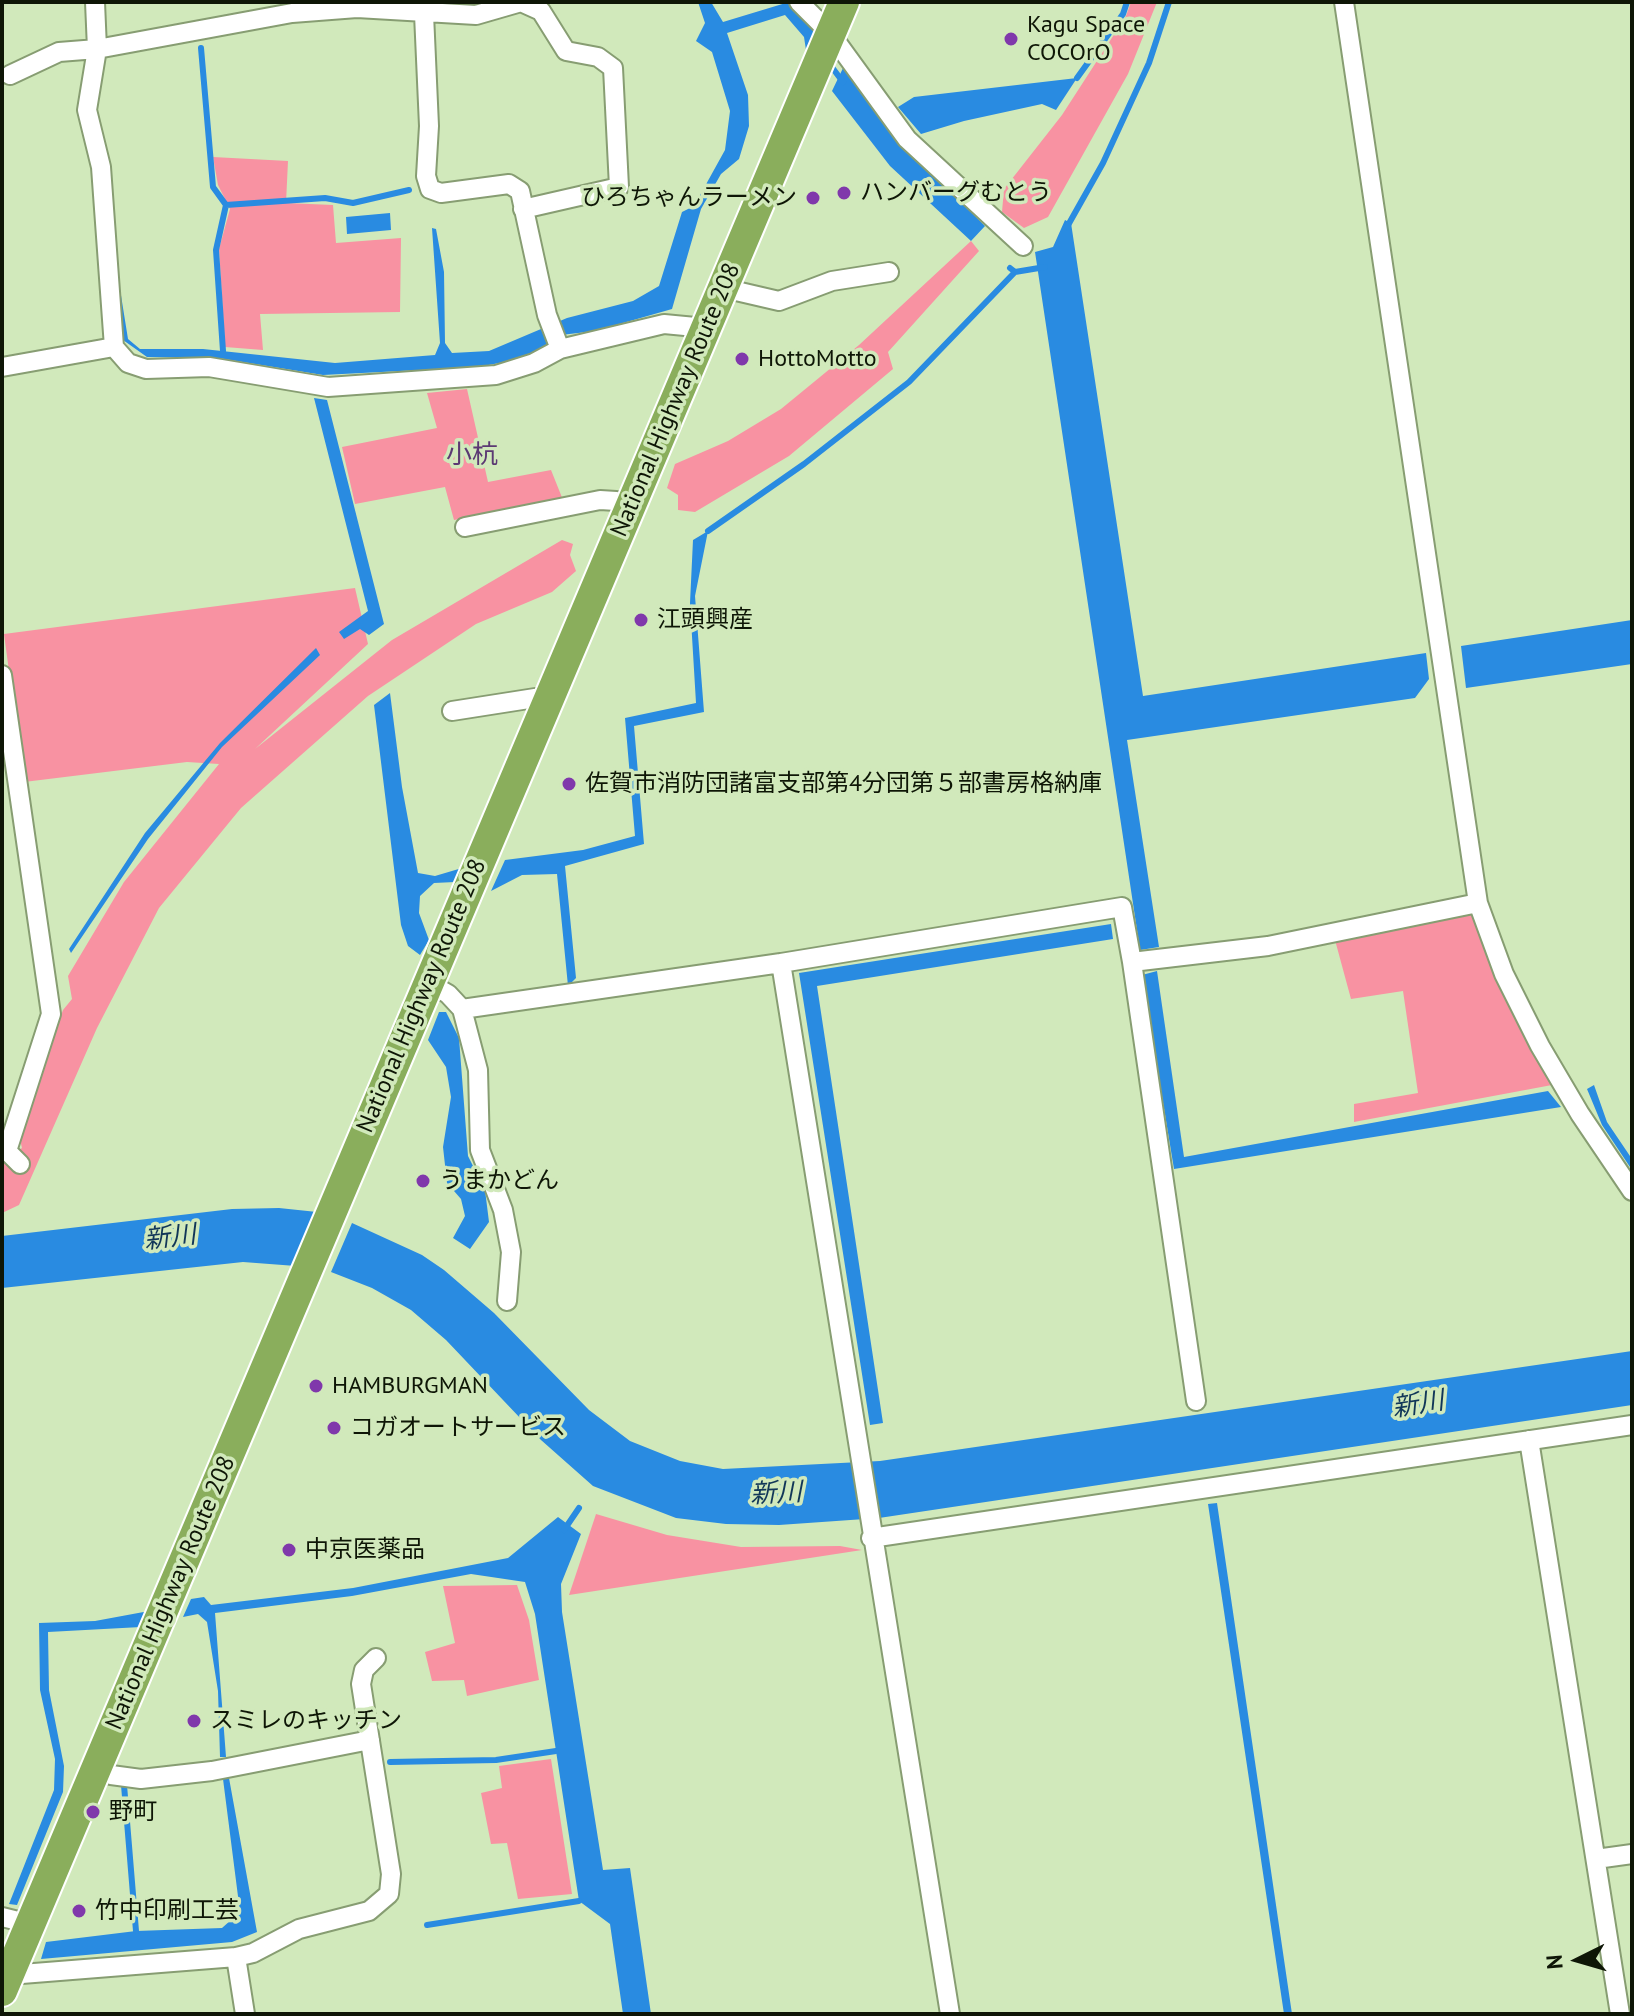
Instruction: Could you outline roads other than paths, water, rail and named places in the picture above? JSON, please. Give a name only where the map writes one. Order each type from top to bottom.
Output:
[{"type":"highway","name":"National Highway Route 208","points":[[5,1983],[16,1921],[96,1769],[844,2]]},
{"type":"street","points":[[95,2],[97,49],[87,110],[101,167],[114,347],[128,363],[146,369],[209,367],[328,387],[496,375],[534,363],[560,349],[664,324],[706,328]]},
{"type":"street","points":[[10,75],[59,52],[97,49],[292,13],[357,8],[416,9],[476,15],[521,2],[541,11],[566,51],[598,57],[613,68],[619,187],[523,209]]},
{"type":"street","points":[[799,2],[830,33],[907,139],[1023,246]]},
{"type":"street","points":[[1344,2],[1478,903],[1504,974],[1540,1046],[1580,1114],[1632,1191]]},
{"type":"street","points":[[416,9],[429,126],[426,176],[430,189],[441,193],[509,184],[520,191],[547,315],[560,349]]},
{"type":"street","points":[[723,288],[779,301],[832,281],[889,272]]},
{"type":"street","points":[[2,367],[114,347]]},
{"type":"street","points":[[465,527],[600,500],[616,501],[630,507]]},
{"type":"street","points":[[2,675],[51,1014],[7,1151],[20,1164]]},
{"type":"street","points":[[452,711],[535,698],[547,702]]},
{"type":"street","points":[[1132,962],[1268,946],[1478,903]]},
{"type":"street","points":[[462,1009],[781,963],[1122,907],[1196,1401]]},
{"type":"street","points":[[781,963],[871,1538],[950,2014]]},
{"type":"street","points":[[427,982],[448,994],[462,1009],[478,1070],[480,1150],[503,1210],[511,1252],[507,1301]]},
{"type":"street","points":[[871,1538],[1632,1425]]},
{"type":"street","points":[[1529,1440],[1620,2014]]},
{"type":"street","points":[[5,1983],[236,1957],[253,1953],[299,1929],[369,1911],[389,1894],[391,1874],[361,1684],[364,1670],[376,1658]]},
{"type":"street","points":[[96,1769],[111,1775],[141,1779],[212,1771],[370,1740]]},
{"type":"street","points":[[1596,1859],[1632,1854]]},
{"type":"street","points":[[236,1957],[245,2014]]},
{"type":"water","points":[[698,2],[711,2],[723,22],[789,2],[815,32],[806,50],[804,37],[785,15],[727,33],[748,95],[749,126],[739,159],[721,174],[701,209],[672,309],[595,331],[561,335],[539,351],[478,367],[323,375],[218,358],[147,357],[123,340],[115,258],[128,339],[140,349],[203,349],[335,363],[435,355],[440,343],[432,228],[436,229],[444,272],[445,343],[452,353],[489,351],[567,318],[633,301],[659,286],[682,212],[694,206],[725,150],[730,111],[712,52],[696,41],[705,23]]},
{"type":"water","points":[[844,66],[889,130],[985,226],[971,241],[890,166],[832,91]]},
{"type":"water","points":[[1077,78],[1056,110],[1042,104],[921,134],[898,107],[914,97]]},
{"type":"water","points":[[390,213],[391,230],[347,234],[346,217]]},
{"type":"water","points":[[1065,220],[1071,223],[1143,696],[1426,653],[1429,679],[1415,698],[1127,740],[1159,947],[1140,950],[1035,252],[1053,247]]},
{"type":"water","points":[[314,398],[327,400],[384,624],[369,635],[360,629],[344,639],[339,632],[368,611]]},
{"type":"water","points":[[708,531],[695,596],[704,712],[634,726],[644,844],[565,866],[576,978],[568,986],[557,874],[522,875],[491,891],[505,860],[583,850],[635,836],[625,718],[696,703],[690,603],[693,540]]},
{"type":"water","points":[[1632,620],[1632,664],[1466,688],[1461,646]]},
{"type":"water","points":[[316,648],[320,655],[222,747],[148,839],[71,953],[69,949],[145,833],[220,743]]},
{"type":"water","points":[[390,693],[402,787],[418,873],[435,876],[462,868],[455,882],[434,883],[420,896],[419,913],[429,940],[420,955],[408,946],[401,925],[374,705]]},
{"type":"water","points":[[1111,924],[1113,939],[817,986],[883,1423],[870,1425],[799,973]]},
{"type":"water","points":[[1157,971],[1184,1157],[1548,1091],[1561,1107],[1174,1169],[1142,975]]},
{"type":"water","points":[[439,1012],[446,1012],[459,1038],[468,1156],[485,1190],[489,1222],[470,1249],[453,1238],[465,1216],[461,1199],[447,1183],[443,1147],[451,1097],[446,1067],[428,1040]]},
{"type":"water","points":[[1594,1085],[1607,1122],[1632,1159],[1632,1170],[1602,1125],[1587,1089]]},
{"type":"water","name":"新川","points":[[279,1208],[317,1212],[296,1266],[243,1262],[2,1288],[2,1236],[232,1209]]},
{"type":"water","name":"新川","points":[[352,1223],[422,1255],[444,1270],[494,1313],[589,1410],[630,1441],[680,1461],[723,1469],[880,1461],[1632,1351],[1632,1405],[879,1518],[779,1525],[726,1524],[676,1518],[593,1486],[541,1440],[446,1340],[411,1310],[372,1288],[331,1272]]},
{"type":"water","points":[[1217,1503],[1292,2014],[1284,2014],[1208,1504]]},
{"type":"water","points":[[558,1517],[581,1534],[561,1584],[562,1612],[603,1870],[630,1868],[651,2014],[623,2014],[610,1924],[579,1901],[535,1614],[525,1582],[471,1574],[352,1596],[215,1613],[226,1757],[220,1757],[218,1691],[207,1622],[198,1614],[183,1617],[191,1599],[204,1597],[211,1605],[353,1588],[508,1558]]},
{"type":"water","points":[[149,1611],[141,1627],[48,1632],[49,1690],[64,1766],[63,1792],[17,1905],[9,1904],[54,1790],[55,1759],[40,1690],[39,1623],[95,1621]]},
{"type":"water","points":[[229,1778],[257,1932],[232,1942],[41,1959],[46,1942],[136,1931],[222,1928],[240,1912],[223,1779]]},
{"type":"waterway","points":[[1077,78],[1123,14],[1127,2]]},
{"type":"waterway","points":[[1067,227],[1103,163],[1149,63],[1169,2]]},
{"type":"waterway","points":[[201,48],[213,187],[226,205],[216,250],[223,351]]},
{"type":"waterway","points":[[828,62],[843,82]]},
{"type":"waterway","points":[[226,205],[325,198],[353,203],[409,190]]},
{"type":"waterway","points":[[1010,268],[1015,272],[1045,267]]},
{"type":"waterway","points":[[708,531],[804,464],[909,382],[1015,272]]},
{"type":"waterway","points":[[564,1530],[579,1508]]},
{"type":"waterway","points":[[390,1762],[496,1760],[556,1751]]},
{"type":"waterway","points":[[124,1785],[136,1931]]},
{"type":"waterway","points":[[427,1925],[579,1901]]},
{"type":"place","name":"Kagu Space COCOrO","points":[[1011,39]]},
{"type":"place","name":"ハンバーグむとう","points":[[844,193]]},
{"type":"place","name":"ひろちゃんラーメン","points":[[813,198]]},
{"type":"place","name":"HottoMotto","points":[[742,359]]},
{"type":"place","name":"江頭興産","points":[[641,620]]},
{"type":"place","name":"佐賀市消防団諸富支部第4分団第５部書房格納庫","points":[[569,784]]},
{"type":"place","name":"うまかどん","points":[[423,1181]]},
{"type":"place","name":"HAMBURGMAN","points":[[316,1386]]},
{"type":"place","name":"コガオートサービス","points":[[334,1428]]},
{"type":"place","name":"中京医薬品","points":[[289,1550]]},
{"type":"place","name":"スミレのキッチン","points":[[194,1721]]},
{"type":"place","name":"野町","points":[[93,1812]]},
{"type":"place","name":"竹中印刷工芸","points":[[79,1911]]},
{"type":"district","name":"小杭","points":[[472,456]]}]
